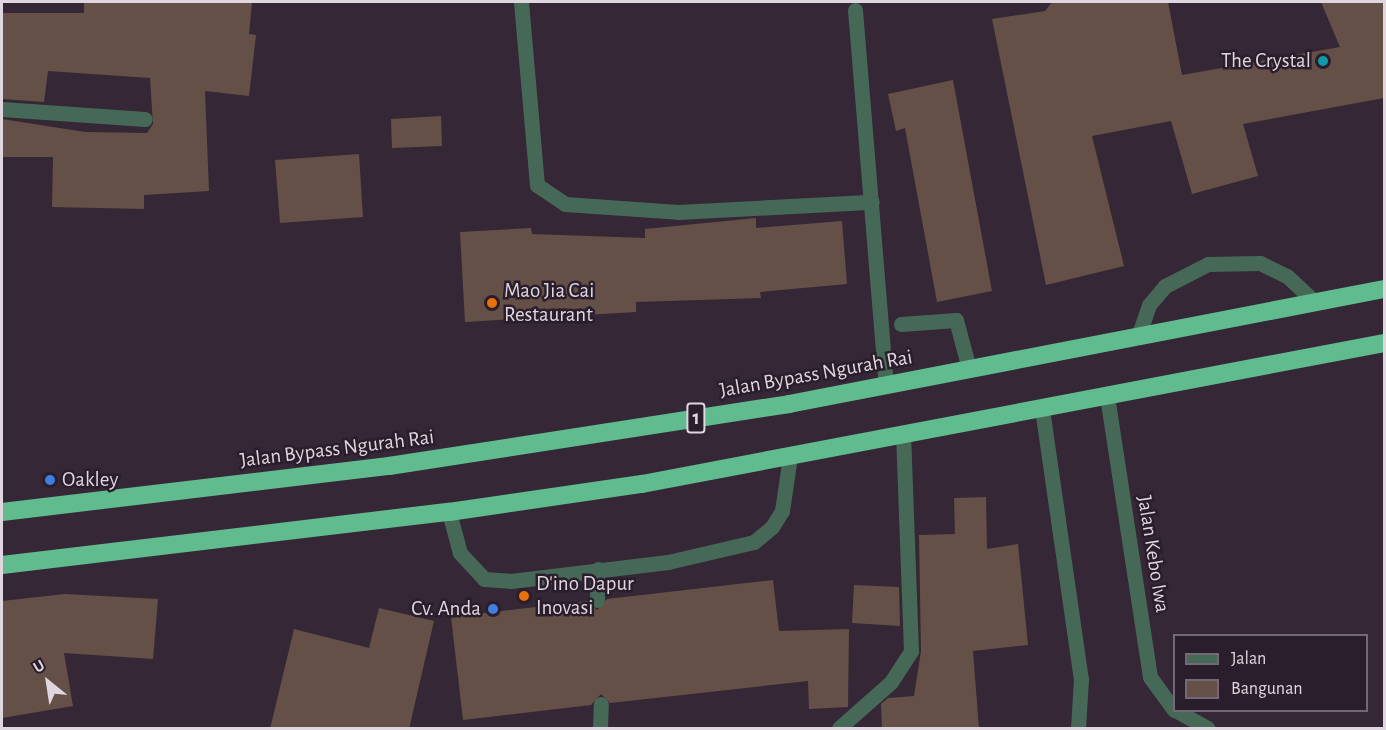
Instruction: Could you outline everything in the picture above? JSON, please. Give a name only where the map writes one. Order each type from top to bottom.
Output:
[{"type":"highway","name":"Jalan Bypass Ngurah Rai","points":[[2,512],[389,466],[886,385],[1384,289]]},
{"type":"highway","points":[[2,564],[449,512],[790,456],[1384,343]]},
{"type":"street","points":[[520,2],[537,185],[565,204],[678,212],[872,202]]},
{"type":"street","points":[[855,10],[886,385]]},
{"type":"street","points":[[2,109],[145,119]]},
{"type":"street","points":[[1138,337],[1149,305],[1165,286],[1208,264],[1260,263],[1287,276],[1316,302]]},
{"type":"street","points":[[901,324],[956,320],[969,369]]},
{"type":"street","name":"Jalan Kebo Iwa","points":[[1107,396],[1150,676],[1173,707]]},
{"type":"street","points":[[1042,409],[1081,679],[1078,729]]},
{"type":"street","points":[[839,729],[891,682],[911,651],[903,435]]},
{"type":"street","points":[[449,512],[460,552],[484,579],[511,581],[714,555],[754,542],[783,511],[790,456]]},
{"type":"street","points":[[597,600],[598,569]]},
{"type":"street","points":[[600,729],[601,704]]},
{"type":"street","name":"Jalan Kebo Iwa","points":[[1178,712],[1207,729]]},
{"type":"building","points":[[84,2],[252,2],[249,34],[256,35],[249,96],[205,91],[209,191],[144,195],[144,209],[52,207],[53,157],[2,157],[2,119],[85,132],[147,133],[153,124],[150,78],[48,71],[44,102],[2,99],[2,13],[84,13]]},
{"type":"building","points":[[1052,2],[1168,2],[1182,75],[1340,47],[1321,2],[1384,2],[1384,98],[1243,124],[1258,176],[1192,194],[1171,121],[1092,136],[1124,266],[1046,285],[992,19],[1045,11]]},
{"type":"building","points":[[953,80],[992,291],[937,302],[905,128],[896,131],[888,94]]},
{"type":"building","points":[[441,116],[442,146],[392,148],[391,119]]},
{"type":"building","points":[[359,154],[363,217],[280,223],[275,160]]},
{"type":"building","points":[[756,218],[756,228],[842,221],[847,284],[760,292],[761,298],[636,302],[636,312],[465,322],[460,232],[531,228],[532,234],[645,238],[645,229]]},
{"type":"building","points":[[986,497],[987,549],[1018,544],[1028,645],[973,651],[979,729],[882,729],[881,704],[888,698],[914,696],[921,651],[919,535],[955,534],[954,498]]},
{"type":"building","points":[[773,580],[779,631],[849,629],[848,707],[809,709],[808,681],[610,703],[601,694],[591,705],[463,720],[451,617],[588,601],[597,610],[607,599]]},
{"type":"building","points":[[854,585],[899,587],[900,626],[852,623]]},
{"type":"building","points":[[65,594],[158,599],[153,659],[64,653],[73,706],[2,718],[2,601]]},
{"type":"building","points":[[379,608],[434,621],[409,729],[270,729],[294,629],[369,648]]},
{"type":"place","name":"The Crystal","points":[[1323,61]]},
{"type":"place","name":"Mao Jia Cai Restaurant","points":[[492,303]]},
{"type":"place","name":"Oakley","points":[[50,480]]},
{"type":"place","name":"D'ino Dapur Inovasi","points":[[524,596]]},
{"type":"place","name":"Cv. Anda","points":[[493,609]]}]
